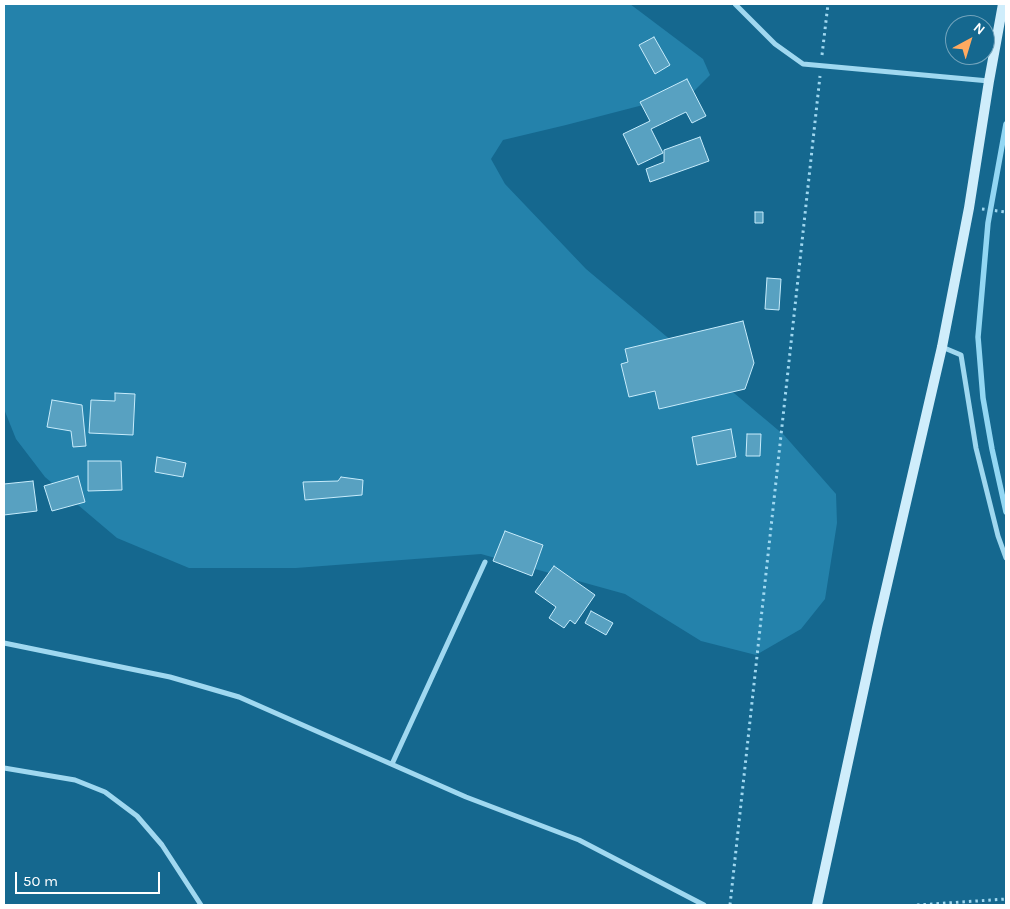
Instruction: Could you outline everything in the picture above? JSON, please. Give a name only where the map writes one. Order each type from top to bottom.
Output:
[{"type":"street","points":[[735,4],[775,44],[803,64],[989,81]]},
{"type":"street","points":[[817,905],[877,628],[942,347],[969,208],[1003,4]]},
{"type":"street","points":[[942,347],[961,355],[976,448],[998,536],[1006,558]]},
{"type":"street","points":[[392,764],[486,562]]},
{"type":"street","points":[[4,643],[170,677],[239,696],[466,797],[579,840],[704,905]]},
{"type":"street","points":[[4,768],[75,780],[105,792],[137,816],[162,845],[202,905]]},
{"type":"path","points":[[730,905],[828,4]]},
{"type":"path","points":[[982,209],[1006,212]]},
{"type":"path","points":[[917,905],[1006,899]]},
{"type":"shaded area","points":[[4,4],[630,4],[703,59],[710,75],[693,92],[503,140],[491,159],[505,184],[586,269],[784,435],[836,494],[837,523],[825,599],[801,629],[756,655],[701,641],[625,594],[481,554],[296,568],[189,568],[117,538],[45,477],[16,439],[4,409]]},
{"type":"building","points":[[654,37],[670,65],[655,74],[639,45]]},
{"type":"building","points":[[687,79],[706,116],[692,123],[686,112],[651,129],[663,153],[638,165],[623,134],[650,121],[640,102]]},
{"type":"building","points":[[700,137],[709,161],[650,182],[646,169],[664,162],[664,150]]},
{"type":"building","points":[[755,212],[763,212],[763,223],[755,223]]},
{"type":"building","points":[[767,278],[781,279],[779,310],[765,309]]},
{"type":"building","points":[[743,321],[754,363],[745,389],[659,409],[655,391],[629,397],[621,364],[628,362],[625,349]]},
{"type":"building","points":[[115,393],[135,394],[133,435],[89,433],[91,400],[115,401]]},
{"type":"building","points":[[52,400],[82,405],[86,446],[73,447],[71,431],[47,427]]},
{"type":"building","points":[[731,429],[736,457],[697,465],[692,437]]},
{"type":"building","points":[[747,434],[761,434],[760,456],[746,456]]},
{"type":"building","points":[[157,457],[186,463],[183,477],[155,472]]},
{"type":"building","points":[[88,461],[121,461],[122,490],[88,491]]},
{"type":"building","points":[[78,476],[85,502],[52,511],[44,486]]},
{"type":"building","points":[[341,477],[363,480],[362,495],[305,500],[303,482],[338,481]]},
{"type":"building","points":[[33,481],[37,511],[4,515],[4,484]]},
{"type":"building","points":[[505,531],[543,545],[532,576],[493,561]]},
{"type":"building","points":[[554,566],[595,595],[575,624],[570,620],[564,628],[549,618],[556,607],[535,592]]},
{"type":"building","points":[[591,611],[613,623],[606,635],[585,623]]},
{"type":"waterway","points":[[1006,124],[988,223],[978,337],[983,398],[1006,512]]}]
